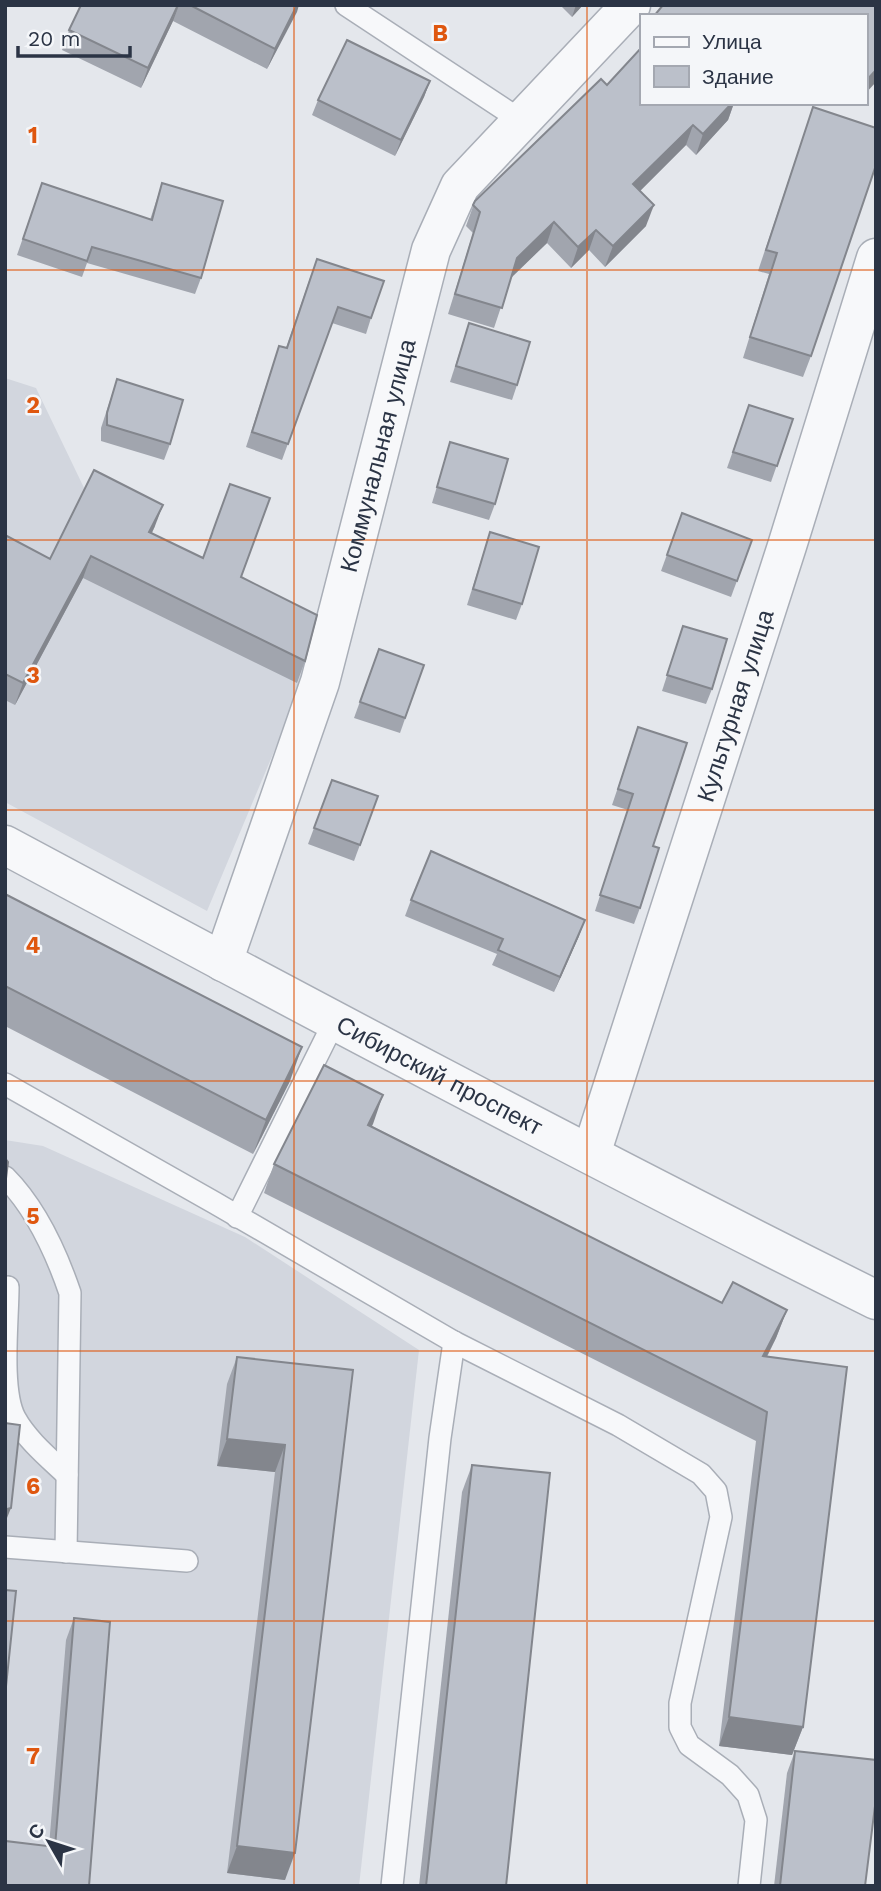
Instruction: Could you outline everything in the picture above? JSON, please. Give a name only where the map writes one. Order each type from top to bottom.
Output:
[{"type":"street","name":"Коммунальная улица","points":[[223,962],[320,682],[431,250],[460,186],[631,5]]},
{"type":"street","name":"Культурная улица","points":[[591,1154],[791,533],[876,258]]},
{"type":"street","name":"Сибирский проспект","points":[[5,845],[223,962],[876,1300]]},
{"type":"lane","points":[[346,5],[522,121]]},
{"type":"lane","points":[[237,1217],[335,1020]]},
{"type":"lane","points":[[5,1084],[454,1342],[618,1425],[701,1474],[716,1491],[721,1517],[680,1703],[680,1727],[689,1745],[730,1774],[748,1795],[756,1820],[749,1886]]},
{"type":"lane","points":[[5,1177],[18,1190],[58,1258],[70,1293],[66,1552]]},
{"type":"lane","points":[[8,1287],[6,1390],[14,1418],[37,1446],[67,1475]]},
{"type":"lane","points":[[392,1886],[439,1451],[454,1342]]},
{"type":"lane","points":[[5,1547],[187,1561]]},
{"type":"shaded area","points":[[5,378],[36,388],[86,492],[155,526],[142,554],[320,642],[207,911],[5,802]]},
{"type":"shaded area","points":[[5,1140],[43,1146],[245,1237],[419,1350],[359,1886],[5,1886]]},
{"type":"building","points":[[81,5],[178,5],[148,68],[69,30]]},
{"type":"building","points":[[190,5],[297,5],[275,49]]},
{"type":"building","points":[[663,5],[876,5],[876,70],[867,80],[867,14],[656,14]]},
{"type":"building","points":[[347,40],[430,81],[401,140],[318,100]]},
{"type":"building","points":[[640,49],[640,105],[730,105],[703,134],[693,125],[633,184],[654,205],[613,246],[596,230],[578,247],[554,222],[517,258],[502,308],[455,294],[480,212],[473,205],[475,201],[601,79],[607,85]]},
{"type":"building","points":[[813,107],[876,128],[876,165],[811,356],[750,337],[777,253],[766,250]]},
{"type":"building","points":[[42,183],[152,220],[162,183],[223,201],[201,278],[92,247],[87,261],[23,239]]},
{"type":"building","points":[[317,259],[384,281],[371,318],[338,307],[288,444],[252,432],[279,346],[287,348]]},
{"type":"building","points":[[469,323],[530,342],[517,385],[456,366]]},
{"type":"building","points":[[117,379],[183,400],[170,444],[107,425],[107,413]]},
{"type":"building","points":[[749,405],[793,419],[777,466],[733,452]]},
{"type":"building","points":[[450,442],[508,459],[495,504],[437,487]]},
{"type":"building","points":[[94,470],[163,505],[149,532],[203,558],[230,484],[270,498],[241,577],[317,615],[305,661],[91,556],[23,683],[5,674],[5,535],[50,559]]},
{"type":"building","points":[[682,513],[752,540],[737,581],[667,555]]},
{"type":"building","points":[[490,532],[539,547],[522,604],[473,589]]},
{"type":"building","points":[[683,626],[727,639],[712,689],[667,675]]},
{"type":"building","points":[[379,649],[424,665],[405,718],[360,702]]},
{"type":"building","points":[[638,727],[687,743],[653,846],[659,848],[640,908],[600,895],[633,794],[618,789]]},
{"type":"building","points":[[332,780],[378,796],[360,845],[314,828]]},
{"type":"building","points":[[431,851],[585,920],[560,977],[498,950],[503,939],[411,900]]},
{"type":"building","points":[[5,894],[302,1047],[266,1120],[5,986]]},
{"type":"building","points":[[324,1065],[383,1095],[368,1125],[722,1303],[733,1282],[787,1310],[763,1356],[847,1367],[803,1727],[729,1717],[767,1412],[274,1164]]},
{"type":"building","points":[[5,1158],[8,1162],[5,1187]]},
{"type":"building","points":[[237,1357],[353,1370],[295,1853],[237,1846],[285,1445],[227,1439]]},
{"type":"building","points":[[5,1423],[20,1425],[11,1508],[7,1509],[5,1509]]},
{"type":"building","points":[[472,1465],[550,1473],[506,1886],[426,1886]]},
{"type":"building","points":[[5,1590],[16,1591],[5,1696]]},
{"type":"building","points":[[74,1618],[110,1622],[89,1886],[5,1886],[5,1841],[55,1847]]},
{"type":"building","points":[[795,1751],[876,1760],[876,1798],[865,1886],[780,1886]]}]
